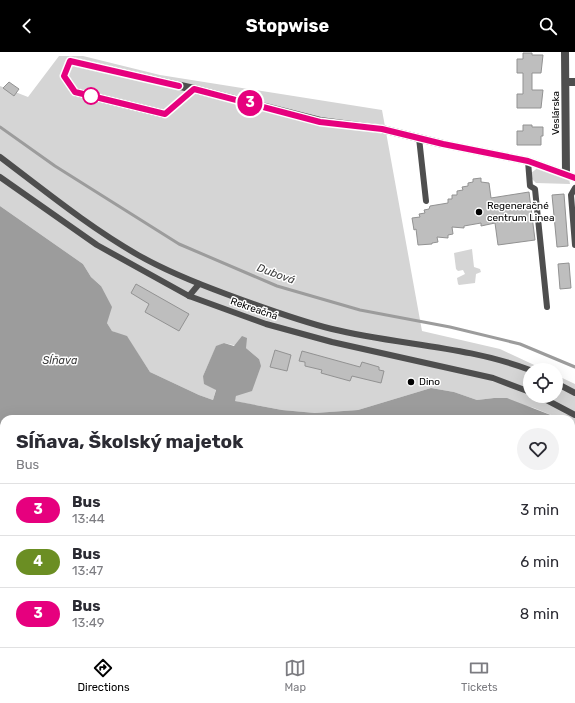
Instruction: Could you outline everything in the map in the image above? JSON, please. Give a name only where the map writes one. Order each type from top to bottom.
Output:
[{"type":"street","name":"Veslárska","points":[[565,52],[566,174]]},
{"type":"street","points":[[194,89],[165,114],[75,92],[64,76],[70,61],[194,89],[320,122],[382,129],[528,161],[575,178]]},
{"type":"street","points":[[566,82],[575,82]]},
{"type":"lane","points":[[419,138],[426,201]]},
{"type":"lane","points":[[0,157],[90,224],[133,252],[199,284],[258,306],[332,329],[473,354],[523,367]]},
{"type":"lane","points":[[528,161],[530,186],[535,189],[548,307]]},
{"type":"lane","name":"Rekreačná","points":[[0,177],[102,249],[189,296],[266,324],[332,342],[493,378],[523,389]]},
{"type":"lane","points":[[575,188],[571,195],[575,245]]},
{"type":"lane","points":[[189,296],[199,284]]},
{"type":"lane","points":[[563,387],[575,393]]},
{"type":"lane","points":[[552,403],[575,415]]},
{"type":"shaded area","points":[[59,56],[83,56],[160,75],[382,110],[422,331],[500,349],[530,363],[523,363],[523,403],[563,403],[563,378],[575,384],[575,415],[551,415],[534,408],[494,398],[477,400],[454,392],[431,388],[358,410],[315,413],[282,410],[234,401],[259,359],[246,348],[224,343],[216,347],[203,376],[216,389],[213,400],[150,372],[127,337],[112,331],[107,323],[101,286],[91,277],[83,264],[0,206],[0,86],[28,97]]},
{"type":"shaded area","points":[[539,167],[569,179],[570,184],[536,183],[531,178],[531,173]]},
{"type":"shaded area","points":[[472,249],[474,267],[480,269],[481,272],[476,274],[475,283],[459,285],[457,278],[465,274],[463,270],[458,271],[456,269],[454,253]]},
{"type":"water","name":"Sĺňava","points":[[0,206],[83,264],[91,277],[101,286],[112,307],[107,323],[112,331],[127,336],[150,372],[199,395],[213,400],[216,390],[204,384],[203,376],[216,346],[224,343],[234,346],[242,336],[247,338],[246,348],[259,359],[261,366],[252,391],[236,396],[235,401],[282,410],[315,413],[358,410],[431,388],[454,392],[477,400],[507,398],[551,415],[0,415]]},
{"type":"building","points":[[523,53],[543,55],[541,73],[532,73],[532,90],[543,90],[541,108],[517,108],[517,94],[523,94],[523,73],[517,73],[517,59],[523,59]]},
{"type":"building","points":[[9,82],[19,89],[14,96],[3,88]]},
{"type":"building","points":[[523,125],[543,127],[541,145],[517,145],[517,131],[523,131]]},
{"type":"building","name":"Regeneračné centrum Linea","points":[[481,178],[481,182],[489,183],[491,198],[529,192],[535,240],[498,245],[495,223],[481,226],[481,223],[464,226],[464,228],[452,227],[453,234],[448,235],[448,238],[437,237],[438,242],[418,245],[416,229],[414,230],[412,218],[420,217],[419,214],[425,213],[424,210],[429,209],[430,206],[448,203],[448,199],[452,199],[452,195],[457,195],[457,191],[463,190],[462,187],[468,186],[468,183],[473,182],[473,179]]},
{"type":"building","points":[[564,194],[568,246],[557,247],[552,195]]},
{"type":"building","points":[[569,263],[571,288],[560,289],[558,264]]},
{"type":"building","points":[[136,284],[189,314],[179,331],[145,312],[149,304],[131,293]]},
{"type":"building","points":[[275,350],[291,355],[287,371],[270,367]]},
{"type":"building","points":[[302,351],[360,367],[362,362],[379,367],[379,370],[384,371],[381,383],[352,376],[350,381],[321,373],[322,370],[305,366],[305,362],[299,361]]},
{"type":"waterway","name":"Dubová","points":[[0,127],[55,166],[179,244],[277,286],[360,310],[450,327],[520,344],[575,367]]},
{"type":"bus line","name":"3","points":[[179,86],[70,61],[64,76],[75,92],[165,114],[194,89],[320,122],[382,129],[443,144],[528,161],[575,178]]},
{"type":"place","name":"Regeneračné centrum Linea","points":[[479,212]]},
{"type":"place","name":"Dino","points":[[411,382]]}]
